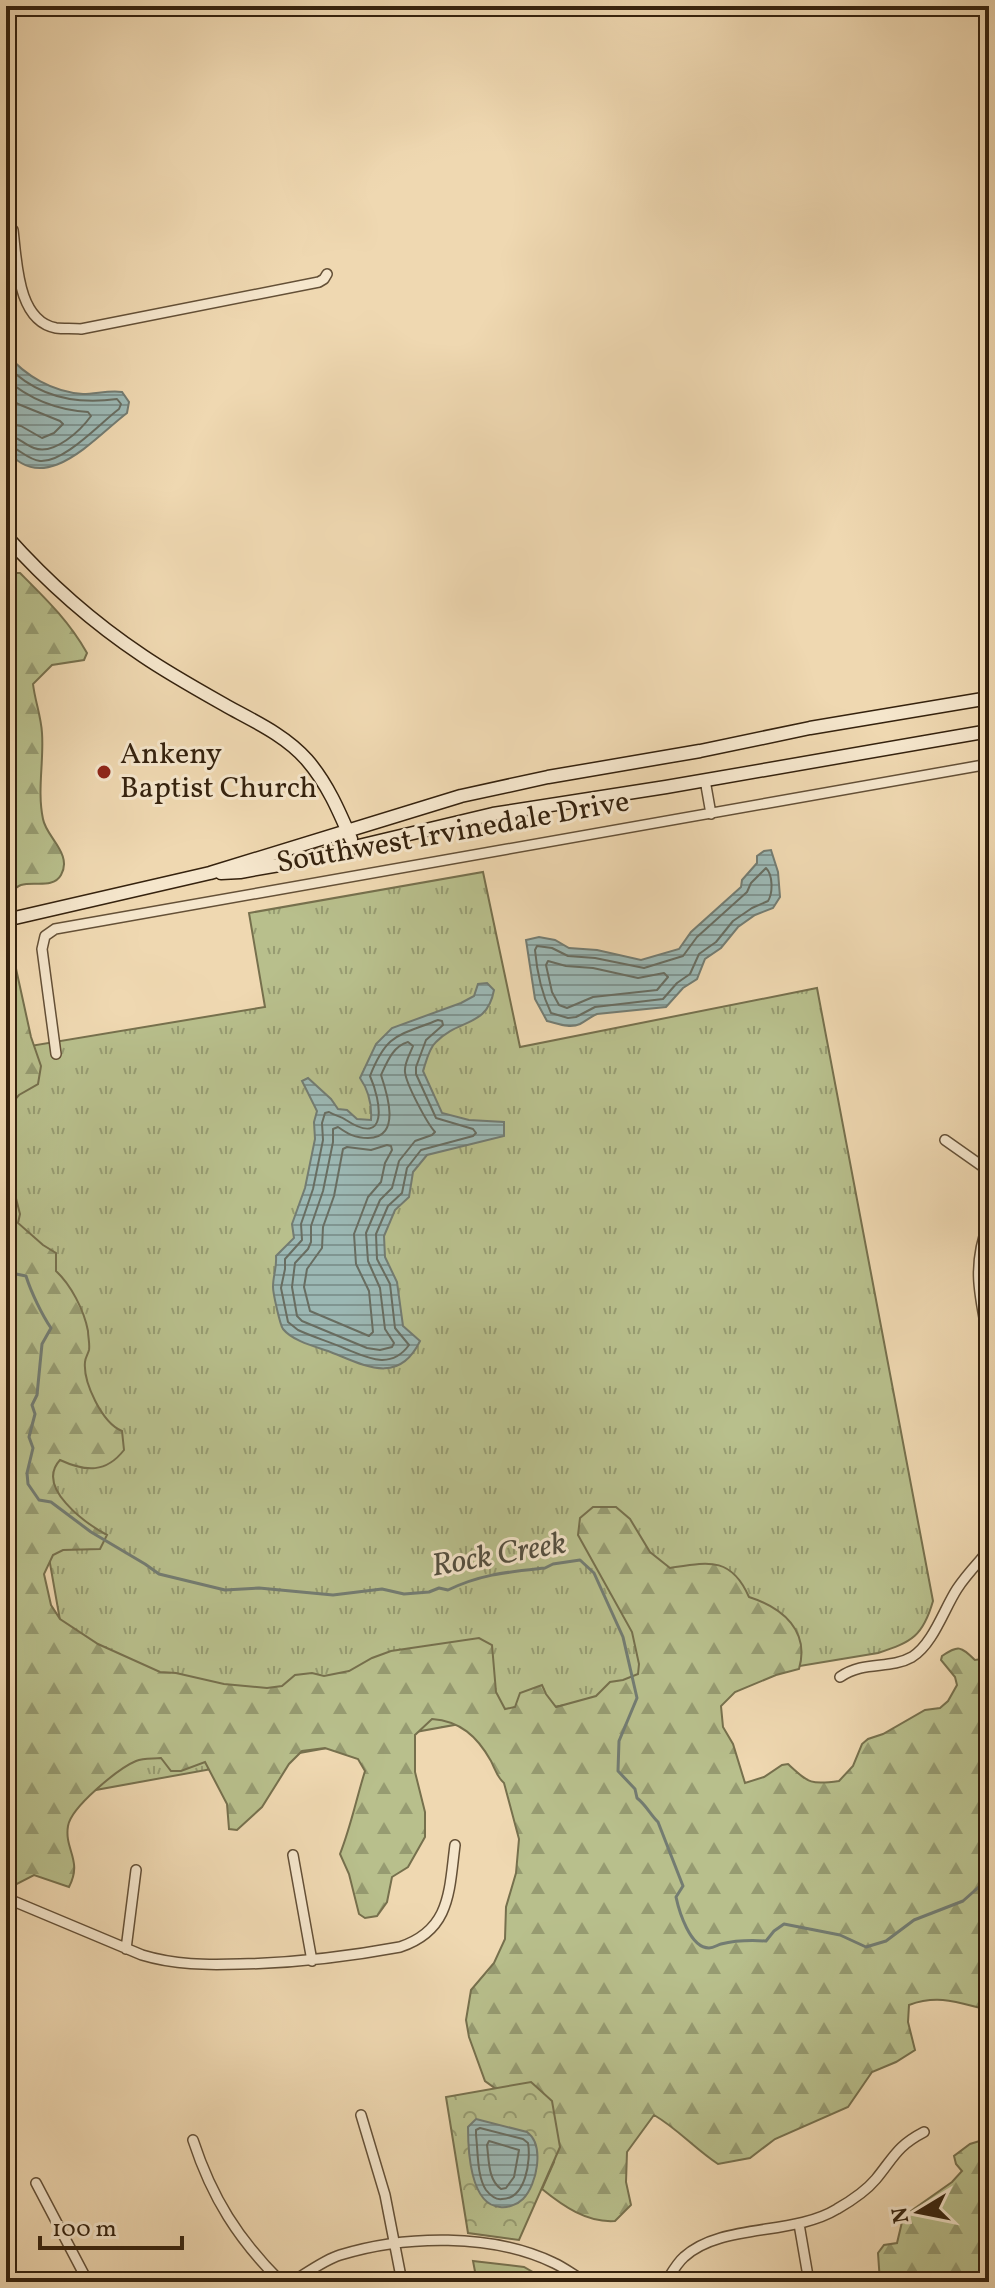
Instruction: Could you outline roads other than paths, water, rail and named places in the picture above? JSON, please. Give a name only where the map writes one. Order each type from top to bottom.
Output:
[{"type":"main road","points":[[6,536],[57,589],[113,635],[296,749],[330,794],[354,847]]},
{"type":"main road","name":"Southwest Irvinedale Drive","points":[[6,920],[210,873],[461,796],[810,728],[989,698]]},
{"type":"main road","name":"Southwest Irvinedale Drive","points":[[210,873],[240,872],[493,814],[989,731]]},
{"type":"street","points":[[13,230],[25,300],[38,320],[54,328],[81,329],[319,282],[327,274]]},
{"type":"street","name":"Southwest Irvinedale Drive","points":[[56,1054],[42,949],[45,936],[55,929],[989,764]]},
{"type":"street","points":[[705,780],[711,814]]},
{"type":"street","points":[[945,1140],[989,1171]]},
{"type":"street","points":[[989,1221],[981,1243],[978,1278],[989,1343]]},
{"type":"street","points":[[840,1677],[853,1668],[901,1661],[916,1654],[939,1623],[955,1592],[989,1550]]},
{"type":"street","points":[[6,1898],[159,1961],[206,1965],[312,1961],[400,1947],[429,1933],[441,1918],[447,1903],[455,1845]]},
{"type":"street","points":[[293,1855],[312,1961]]},
{"type":"street","points":[[126,1949],[136,1870]]},
{"type":"street","points":[[361,2115],[385,2195],[402,2282]]},
{"type":"street","points":[[666,2282],[684,2257],[716,2238],[799,2224],[834,2211],[874,2181],[900,2146],[924,2132]]},
{"type":"street","points":[[193,2140],[216,2200],[259,2260],[281,2282]]},
{"type":"street","points":[[36,2183],[88,2282]]},
{"type":"street","points":[[799,2224],[809,2282]]},
{"type":"street","points":[[292,2282],[338,2255],[429,2239],[508,2247],[553,2262],[586,2282]]},
{"type":"water","points":[[6,353],[31,376],[61,390],[83,394],[122,392],[129,402],[127,413],[68,459],[52,466],[36,468],[21,463],[6,449]]},
{"type":"water","points":[[771,850],[778,872],[780,897],[773,908],[755,915],[738,927],[721,948],[705,959],[697,979],[683,988],[666,1007],[597,1014],[572,1026],[547,1021],[535,999],[526,940],[539,937],[555,940],[569,948],[597,950],[641,960],[679,949],[691,932],[741,887],[742,880],[757,863],[757,856]]},
{"type":"water","points":[[487,983],[494,990],[485,1011],[436,1042],[423,1071],[442,1113],[469,1120],[504,1122],[504,1136],[427,1155],[413,1172],[409,1197],[395,1210],[384,1236],[385,1257],[397,1282],[403,1326],[420,1341],[401,1364],[378,1368],[298,1340],[283,1329],[273,1287],[276,1256],[294,1238],[292,1224],[305,1188],[315,1139],[317,1111],[302,1081],[308,1078],[338,1109],[347,1110],[357,1119],[371,1120],[369,1098],[360,1078],[376,1044],[392,1028],[461,1003],[474,996],[478,984]]},
{"type":"water","points":[[476,2119],[527,2132],[533,2138],[537,2155],[535,2175],[528,2193],[515,2204],[503,2207],[490,2204],[477,2187],[470,2162],[468,2127]]},
{"type":"waterway","name":"Rock Creek","points":[[6,1272],[26,1276],[51,1328],[42,1344],[37,1395],[32,1405],[35,1414],[29,1437],[33,1448],[27,1473],[28,1484],[39,1500],[51,1502],[91,1532],[159,1574],[225,1590],[259,1588],[333,1595],[382,1589],[404,1594],[439,1588],[448,1590],[483,1577],[580,1560],[594,1573],[623,1637],[637,1698],[619,1741],[618,1771],[658,1822],[683,1886],[676,1897],[686,1928],[702,1946],[711,1948],[738,1941],[766,1941],[784,1924],[840,1935],[866,1947],[886,1941],[914,1920],[963,1901],[981,1885],[989,1858]]},
{"type":"place","name":"Ankeny Baptist Church","points":[[104,772]]}]
